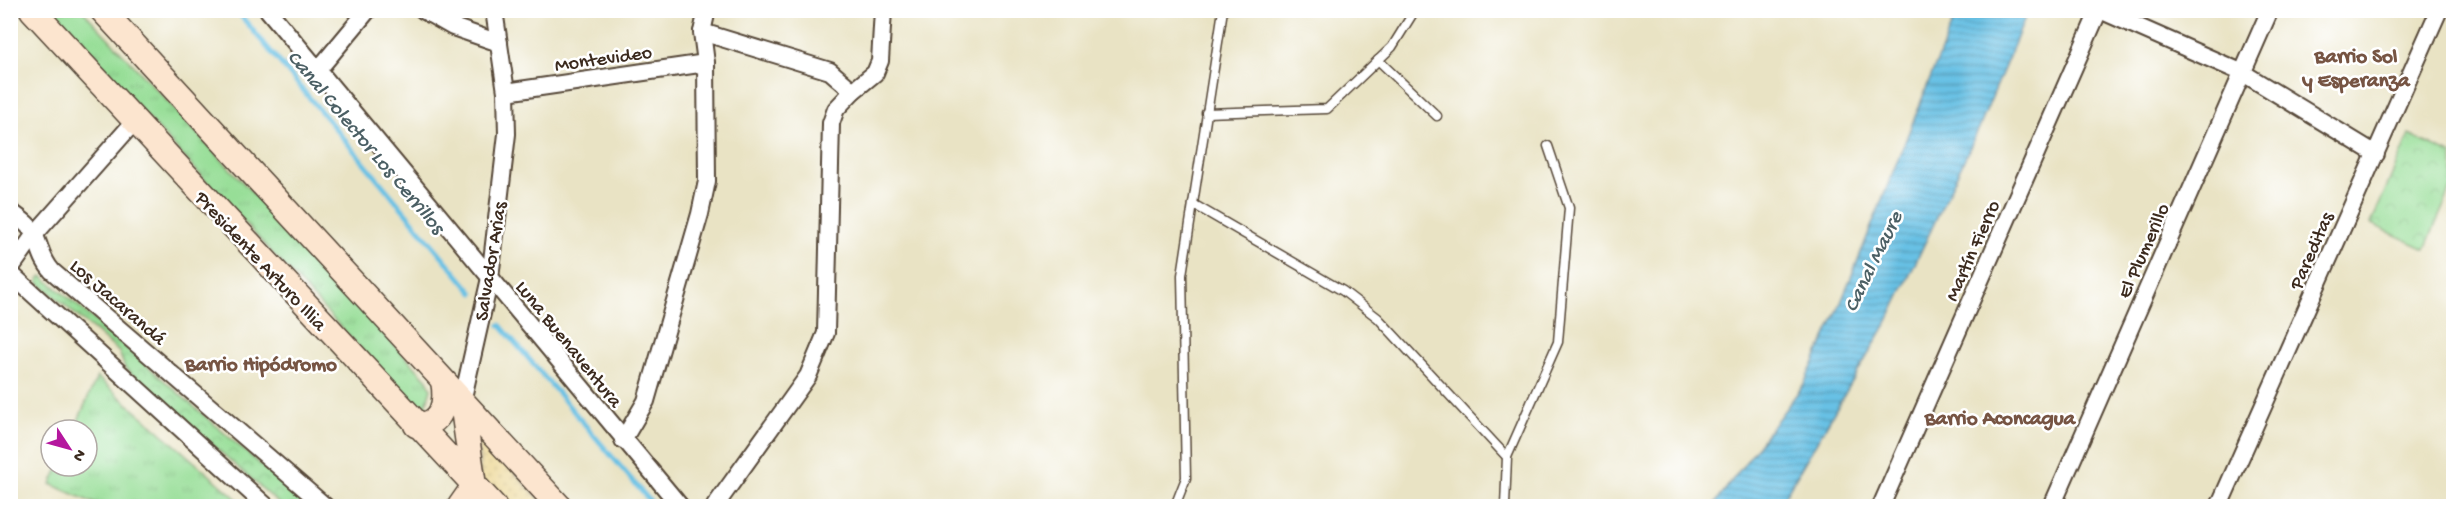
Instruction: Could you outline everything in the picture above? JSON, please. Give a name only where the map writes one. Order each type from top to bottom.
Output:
[{"type":"street","name":"Luna Buenaventura","points":[[268,10],[680,507]]},
{"type":"street","points":[[318,70],[368,10]]},
{"type":"street","points":[[423,10],[453,27],[499,43]]},
{"type":"street","name":"Salvador Arias","points":[[474,486],[462,402],[490,278],[507,134],[506,92],[494,10]]},
{"type":"street","points":[[623,440],[646,401],[700,214],[706,181],[706,63],[702,32],[707,10]]},
{"type":"street","points":[[715,507],[808,376],[826,333],[831,123],[836,110],[853,91],[875,73],[880,61],[883,10]]},
{"type":"street","points":[[2099,10],[2243,73],[2376,154]]},
{"type":"street","name":"Martín Fierro","points":[[1881,507],[2099,10]]},
{"type":"street","name":"El Plumerillo","points":[[2052,507],[2270,10]]},
{"type":"street","name":"Pareditas","points":[[2219,507],[2439,10]]},
{"type":"street","name":"Presidente Arturo Illia","points":[[38,14],[134,122],[494,507]]},
{"type":"street","points":[[113,14],[559,507]]},
{"type":"street","points":[[702,32],[830,71],[853,91]]},
{"type":"street","name":"Montevideo","points":[[506,92],[706,63]]},
{"type":"street","points":[[134,122],[35,234],[10,271],[266,507]]},
{"type":"street","name":"Los Jacarandá","points":[[10,211],[25,222],[35,234],[41,257],[52,271],[325,507]]},
{"type":"street","points":[[416,425],[431,423],[440,414],[445,402],[443,381]]},
{"type":"street","points":[[460,507],[474,486]]},
{"type":"lane","points":[[1175,507],[1186,478],[1182,276],[1222,10]]},
{"type":"lane","points":[[1206,113],[1327,109],[1392,47],[1415,10]]},
{"type":"lane","points":[[1378,60],[1437,116]]},
{"type":"lane","points":[[1505,507],[1507,457],[1558,342],[1569,208],[1548,146]]},
{"type":"lane","points":[[1193,204],[1342,291],[1378,318],[1507,457]]},
{"type":"green space","points":[[52,11],[83,11],[427,380],[431,388],[424,414],[417,410]]},
{"type":"green space","points":[[2409,135],[2453,155],[2453,184],[2425,249],[2371,224]]},
{"type":"green space","points":[[42,276],[308,506],[282,506],[125,368],[119,352],[39,283],[38,279]]},
{"type":"green space","points":[[97,377],[245,506],[100,506],[51,484],[54,478],[99,478],[99,418],[79,418]]},
{"type":"sand","points":[[482,439],[546,506],[506,506],[480,478],[479,444]]},
{"type":"water","name":"Canal Maure","points":[[1957,11],[2028,11],[1980,126],[1889,319],[1779,506],[1713,506],[1804,384],[1840,305]]},
{"type":"waterway","name":"Canal Colector Los Cerrillos","points":[[236,10],[473,293]]},
{"type":"waterway","name":"Canal Colector Los Cerrillos","points":[[500,325],[654,506]]},
{"type":"district","name":"Barrio Sol y Esperanza","points":[[2356,67]]},
{"type":"district","name":"Barrio Hipódromo","points":[[261,363]]},
{"type":"district","name":"Barrio Aconcagua","points":[[2000,417]]}]
